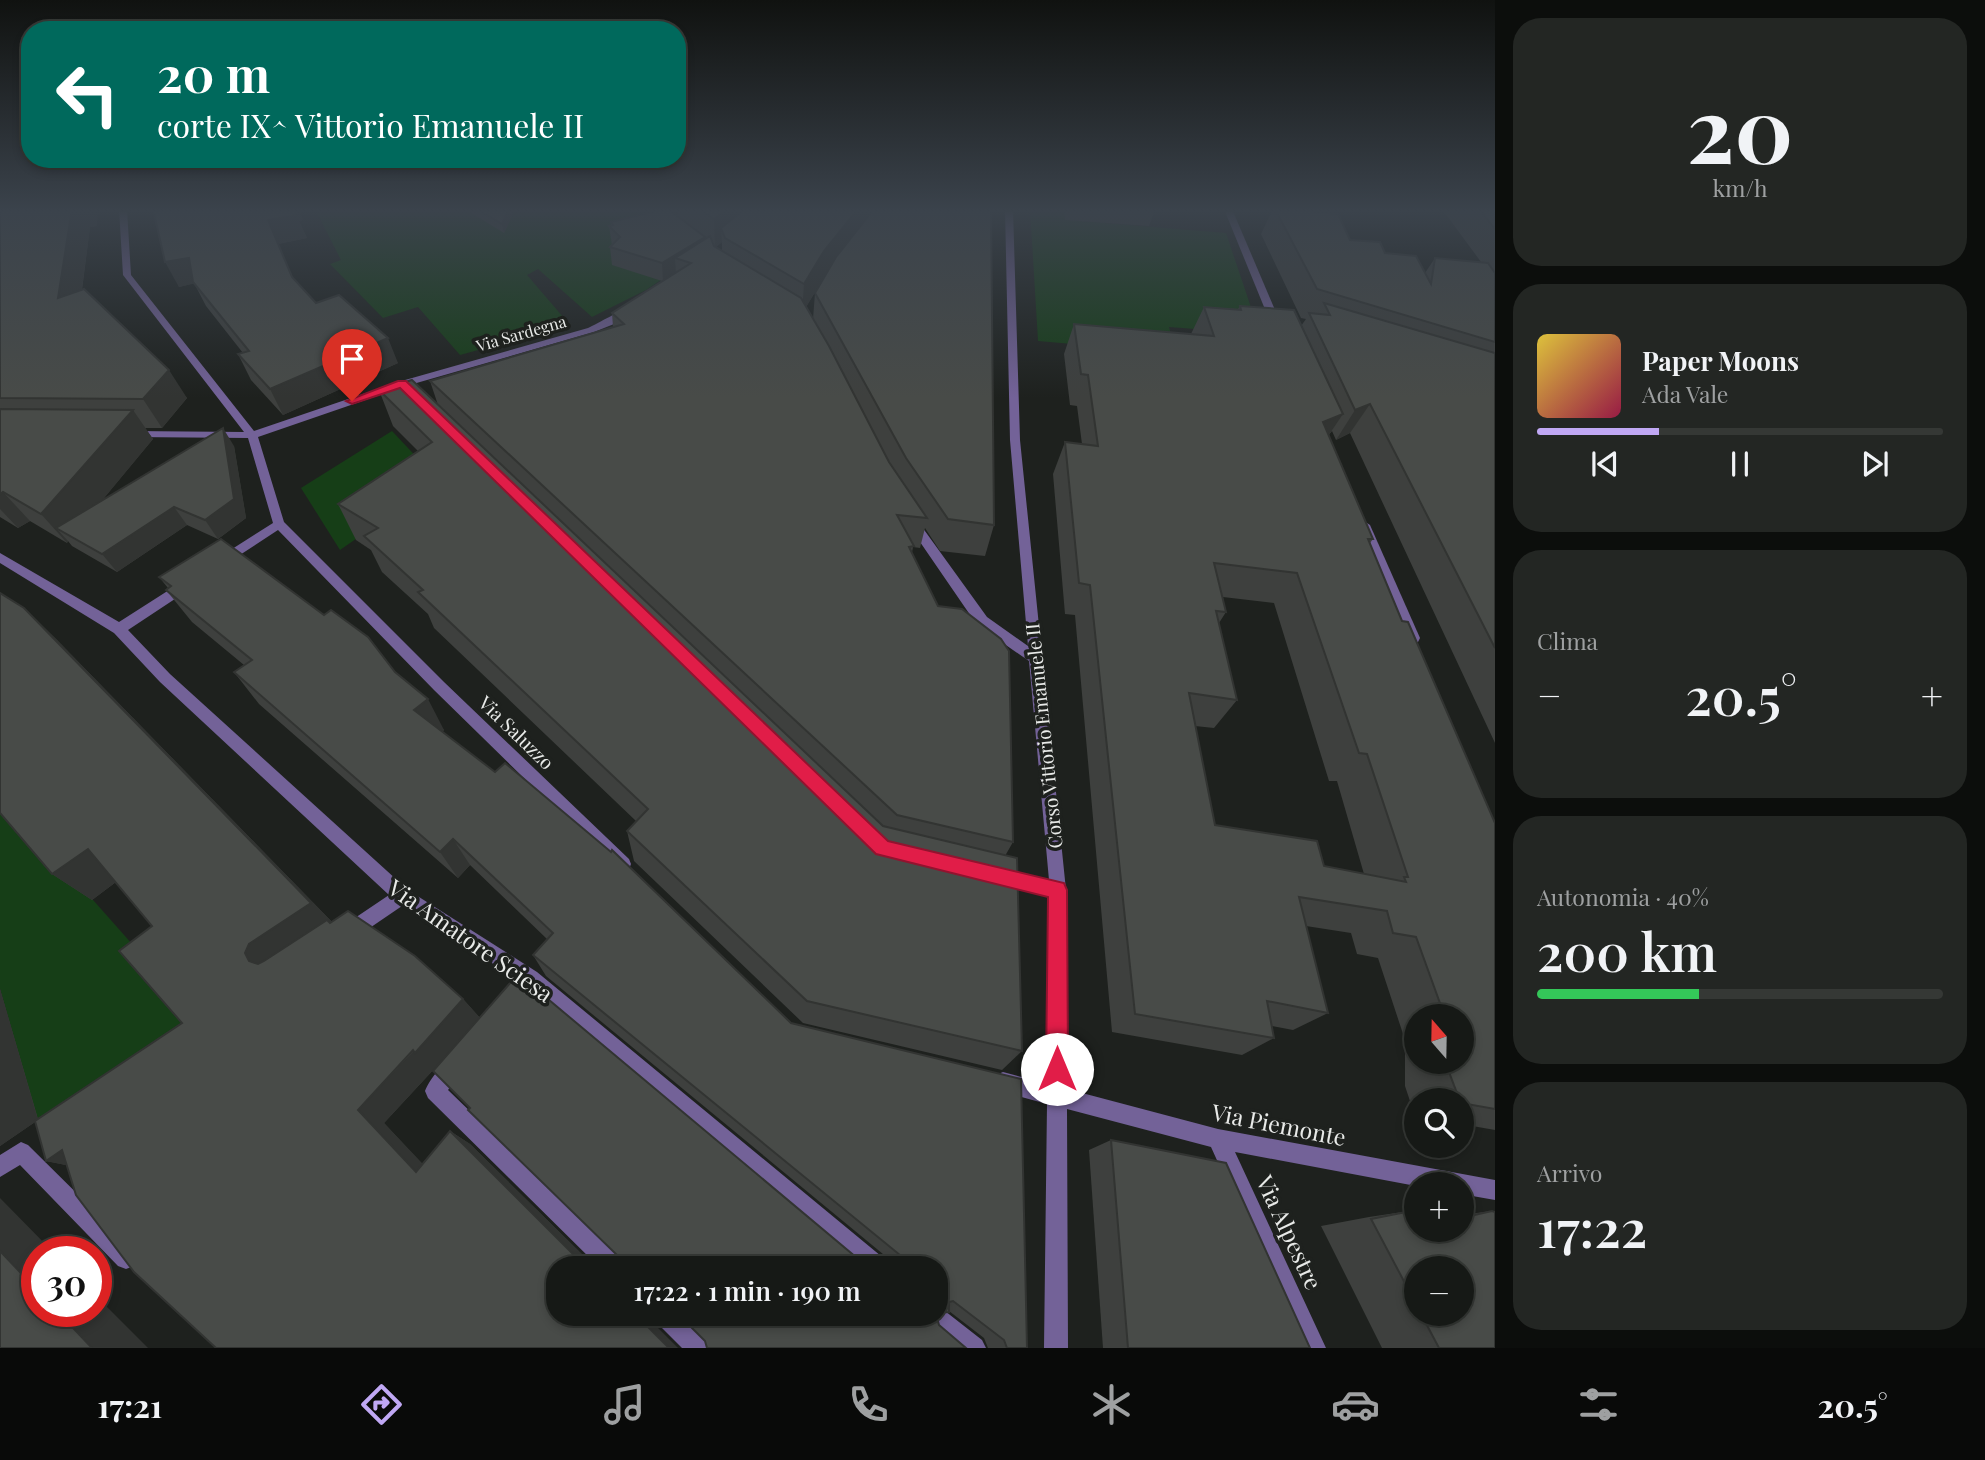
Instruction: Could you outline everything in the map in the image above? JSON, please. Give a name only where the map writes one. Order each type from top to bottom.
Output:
[{"type":"street","name":"Via Saluzzo","points":[[127,272],[252,435],[279,524],[439,686],[638,878]]},
{"type":"street","name":"Corso Vittorio Emanuele II","points":[[1011,272],[1015,440],[1058,890],[1056,1348]]},
{"type":"street","points":[[1258,272],[1279,316],[1283,339]]},
{"type":"street","name":"Via Sardegna","points":[[116,434],[252,435],[591,330],[611,322],[634,307]]},
{"type":"street","points":[[1356,506],[1417,647]]},
{"type":"street","points":[[906,512],[982,621],[1035,658]]},
{"type":"street","points":[[119,629],[279,524]]},
{"type":"street","name":"Via Amatore Sciesa","points":[[0,557],[119,629],[165,678],[402,896],[527,983],[863,1256]]},
{"type":"street","points":[[990,874],[1058,890]]},
{"type":"street","points":[[333,943],[402,896]]},
{"type":"street","points":[[470,1050],[435,1091],[604,1256]]},
{"type":"street","points":[[992,1079],[1057,1095]]},
{"type":"street","name":"Via Piemonte","points":[[1057,1095],[1218,1139],[1495,1190]]},
{"type":"street","name":"Via Alpestre","points":[[1218,1139],[1314,1348]]},
{"type":"street","points":[[0,1167],[21,1152],[138,1270]]},
{"type":"street","points":[[676,1326],[698,1348]]},
{"type":"street","points":[[948,1326],[974,1348]]},
{"type":"green space","points":[[338,272],[533,272],[527,275],[570,325],[460,355],[418,307],[383,318]]},
{"type":"green space","points":[[541,272],[673,272],[646,290],[592,317]]},
{"type":"green space","points":[[1034,272],[1239,272],[1260,334],[1169,327],[1176,353],[1038,341]]},
{"type":"green space","points":[[392,431],[439,481],[340,550],[301,488]]},
{"type":"green space","points":[[0,795],[195,1015],[38,1120],[0,989]]},
{"type":"building","points":[[0,272],[62,272],[58,298],[84,289],[169,370],[143,399],[0,398]]},
{"type":"building","points":[[191,272],[290,272],[316,303],[339,295],[388,338],[270,389],[238,354],[249,351],[193,282]]},
{"type":"building","points":[[677,272],[757,272],[801,298],[889,462],[927,518],[897,515],[914,546],[909,547],[938,606],[962,609],[1001,639],[1009,651],[1013,842],[897,815],[430,381],[624,324],[612,313]]},
{"type":"building","points":[[783,272],[811,272],[804,284]]},
{"type":"building","points":[[827,272],[992,272],[994,525],[948,519],[906,458],[815,293]]},
{"type":"building","points":[[1308,272],[1425,272],[1431,284],[1433,272],[1494,272],[1495,342],[1317,289]]},
{"type":"building","points":[[1324,303],[1495,353],[1495,648],[1370,404],[1355,410],[1309,313],[1330,315]]},
{"type":"building","points":[[1240,306],[1294,310],[1343,414],[1323,422],[1373,539],[1368,539],[1402,621],[1408,622],[1495,823],[1495,1109],[1474,1105],[1474,1088],[1455,1088],[1450,1074],[1474,1074],[1474,1004],[1440,1004],[1416,937],[1393,933],[1387,911],[1299,897],[1328,1013],[1267,1001],[1274,1038],[1135,1014],[1090,585],[1079,583],[1065,442],[1098,446],[1088,375],[1081,374],[1074,324],[1214,336],[1204,307],[1241,310]],"holes":[[[1214,563],[1297,573],[1359,753],[1367,754],[1408,877],[1404,877],[1406,882],[1324,866],[1317,841],[1215,825],[1189,693],[1237,700],[1216,611],[1226,612]]]},
{"type":"building","points":[[412,380],[883,826],[1017,858],[1022,1051],[807,1001],[627,831],[648,809],[418,592],[423,590],[364,536],[378,528],[338,504],[432,442],[379,390]]},
{"type":"building","points":[[0,409],[133,410],[41,514],[3,492],[0,494]]},
{"type":"building","points":[[223,428],[234,499],[205,520],[174,507],[102,554],[56,528]]},
{"type":"building","points":[[221,539],[324,615],[331,610],[368,637],[395,672],[428,699],[414,710],[495,772],[505,763],[611,852],[612,850],[791,1023],[1021,1079],[1027,1348],[1007,1348],[1004,1340],[953,1301],[949,1302],[948,1312],[948,1256],[900,1256],[533,955],[553,933],[453,839],[440,852],[234,672],[252,660],[166,590],[171,586],[159,577]]},
{"type":"building","points":[[0,593],[24,608],[311,903],[249,944],[245,953],[249,961],[258,964],[264,961],[327,920],[330,923],[348,911],[415,956],[463,999],[415,1053],[413,1050],[358,1110],[416,1172],[450,1131],[575,1256],[546,1256],[546,1326],[647,1326],[669,1348],[216,1348],[134,1272],[112,1243],[112,1236],[107,1236],[76,1195],[62,1150],[46,1161],[35,1121],[182,1023],[119,951],[152,926],[88,849],[52,874],[0,813]]},
{"type":"building","points":[[518,974],[855,1256],[617,1256],[468,1110],[470,1108],[433,1071]]},
{"type":"building","points":[[1111,1140],[1226,1163],[1310,1348],[1128,1348]]},
{"type":"building","points":[[1404,1212],[1404,1242],[1474,1242],[1474,1215],[1495,1212],[1495,1348],[1439,1348],[1427,1326],[1474,1326],[1474,1256],[1404,1256],[1404,1281],[1371,1219]]},
{"type":"building","points":[[0,1251],[21,1273],[21,1327],[72,1327],[92,1348],[0,1348]]},
{"type":"building","points":[[690,1326],[940,1326],[966,1348],[707,1348],[705,1341]]},
{"type":"route","points":[[352,401],[402,383],[883,848],[1058,890],[1057,1069]]}]
